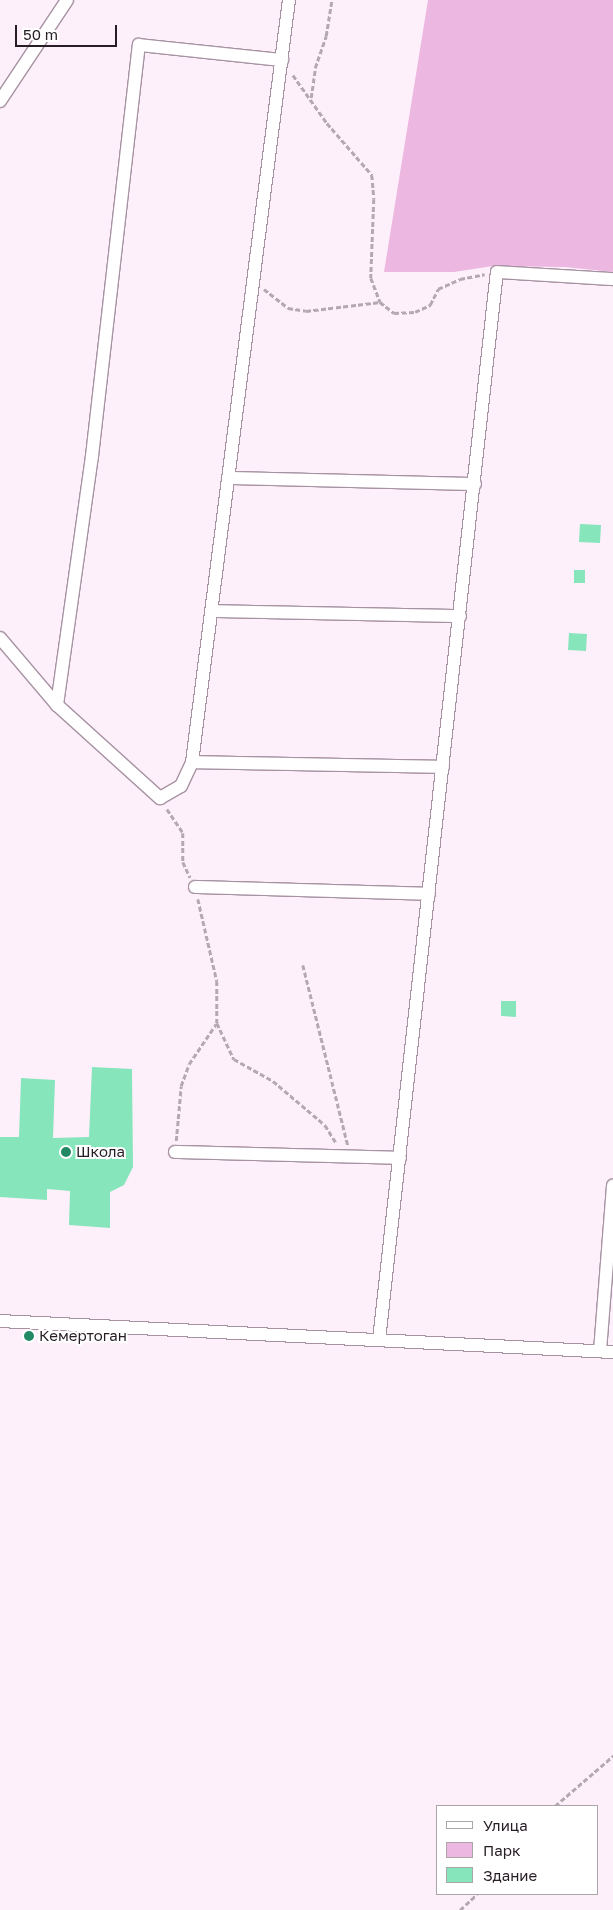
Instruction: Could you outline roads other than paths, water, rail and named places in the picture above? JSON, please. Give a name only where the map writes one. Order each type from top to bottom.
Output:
[{"type":"street","points":[[0,101],[67,0]]},
{"type":"street","points":[[0,638],[57,705],[160,798],[181,786],[192,762],[289,0]]},
{"type":"street","points":[[57,705],[92,456],[139,45],[282,60]]},
{"type":"street","points":[[379,1340],[497,272],[613,278]]},
{"type":"street","points":[[228,478],[474,484]]},
{"type":"street","points":[[211,611],[460,616]]},
{"type":"street","points":[[192,762],[443,767]]},
{"type":"street","points":[[195,887],[429,894]]},
{"type":"street","points":[[175,1152],[400,1158]]},
{"type":"street","points":[[600,1351],[613,1186]]},
{"type":"street","points":[[0,1321],[613,1352]]},
{"type":"place","name":"Школа","points":[[66,1152]]},
{"type":"place","name":"Кемертоган","points":[[29,1336]]}]
